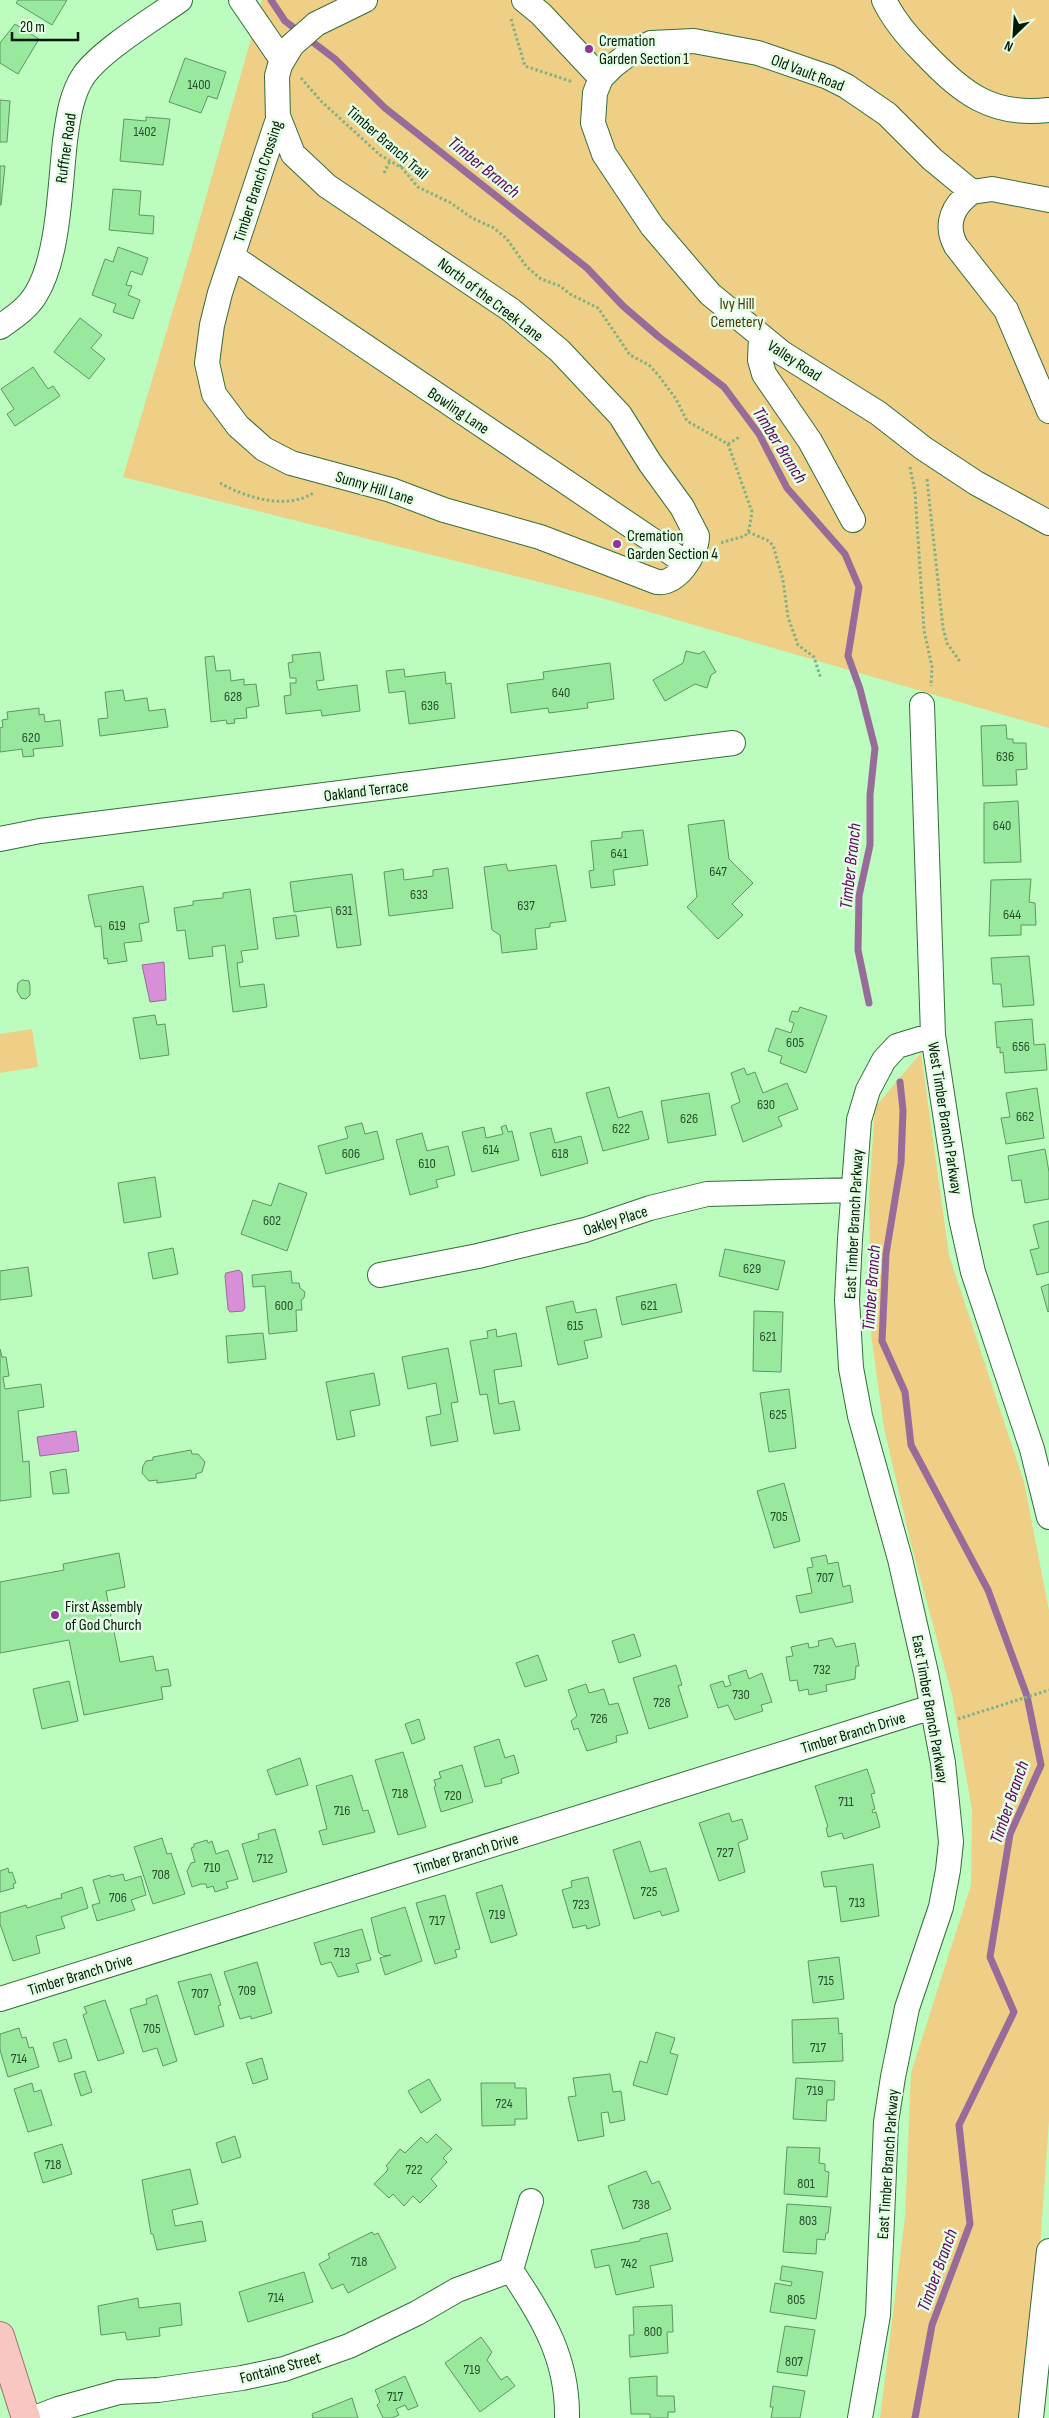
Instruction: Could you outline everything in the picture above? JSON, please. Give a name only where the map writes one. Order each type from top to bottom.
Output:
[{"type":"main road","points":[[0,2336],[26,2418]]},
{"type":"street","name":"Ruffner Road","points":[[0,328],[28,305],[36,294],[45,274],[52,250],[67,126],[74,93],[83,76],[96,61],[180,0]]},
{"type":"street","points":[[241,0],[282,60]]},
{"type":"street","name":"Timber Branch Crossing","points":[[233,257],[278,116],[277,76],[282,60],[303,34],[325,18],[365,0]]},
{"type":"street","points":[[884,0],[914,44],[965,92],[988,104],[1007,110],[1024,112],[1049,110]]},
{"type":"street","points":[[517,8],[541,14],[597,88]]},
{"type":"street","name":"Old Vault Road","points":[[597,88],[630,53],[659,42],[699,42],[758,54],[828,77],[846,86],[887,114],[932,159],[972,192]]},
{"type":"street","name":"Valley Road","points":[[597,88],[593,123],[602,150],[646,218],[704,287],[782,353],[878,413],[915,454],[976,483],[1049,523]]},
{"type":"street","name":"North of the Creek Lane","points":[[278,116],[289,147],[296,157],[327,186],[511,310],[560,351],[620,415],[650,463],[682,507],[696,535],[691,554]]},
{"type":"street","points":[[1049,200],[992,189],[972,192],[955,208],[950,223],[951,235],[956,246],[1004,307],[1027,354],[1049,411]]},
{"type":"street","name":"Sunny Hill Lane","points":[[233,257],[220,293],[211,328],[208,363],[214,394],[230,419],[264,449],[296,464],[391,490],[444,510],[540,537],[657,582],[672,579],[691,554]]},
{"type":"street","name":"Bowling Lane","points":[[233,257],[691,554]]},
{"type":"street","points":[[761,337],[760,360],[764,374],[810,440],[853,520]]},
{"type":"street","name":"West Timber Branch Parkway","points":[[922,705],[932,1035],[961,1218],[973,1272],[1032,1449],[1049,1517]]},
{"type":"street","name":"Oakland Terrace","points":[[0,839],[40,831],[733,744]]},
{"type":"street","name":"East Timber Branch Parkway","points":[[860,2418],[878,2315],[886,2122],[893,2077],[907,2008],[941,1907],[951,1853],[943,1763],[900,1559],[860,1416],[852,1368],[847,1300],[859,1120],[868,1090],[884,1060],[897,1046],[932,1035]]},
{"type":"street","name":"Oakley Place","points":[[380,1275],[478,1256],[585,1230],[650,1208],[706,1194],[853,1190]]},
{"type":"street","name":"Timber Branch Drive","points":[[0,1999],[932,1707]]},
{"type":"street","points":[[531,2201],[511,2270],[548,2327],[560,2362],[567,2400],[567,2418]]},
{"type":"street","points":[[1038,2404],[1049,2251]]},
{"type":"street","name":"Fontaine Street","points":[[35,2418],[58,2409],[119,2392],[158,2390],[242,2378],[284,2369],[349,2346],[418,2313],[457,2290],[511,2270]]},
{"type":"path","points":[[517,8],[525,66],[597,88]]},
{"type":"path","name":"Timber Branch Trail","points":[[282,60],[321,101],[362,139],[400,167],[420,189],[451,203],[472,218],[496,229],[507,239],[526,266],[541,279],[560,286],[570,294],[598,308],[630,355],[649,366],[659,376],[676,399],[687,421],[728,444]]},
{"type":"path","points":[[400,167],[409,155]]},
{"type":"path","points":[[384,173],[390,161]]},
{"type":"path","points":[[691,554],[742,537],[748,532],[752,508],[728,444],[741,436]]},
{"type":"path","points":[[915,454],[943,628],[947,642],[961,663]]},
{"type":"path","points":[[915,454],[915,492],[924,630],[932,667],[929,698],[918,697],[922,705]]},
{"type":"path","points":[[220,483],[254,498],[298,501],[339,476]]},
{"type":"path","points":[[748,532],[770,542],[783,580],[788,617],[798,645],[814,657],[821,679]]},
{"type":"path","points":[[1006,1702],[1047,1690]]},
{"type":"green space","name":"Ivy Hill Cemetery","points":[[262,0],[1049,0],[1049,728],[598,597],[123,477],[191,250]]},
{"type":"green space","points":[[32,1029],[38,1067],[0,1073],[0,1034]]},
{"type":"green space","points":[[921,1053],[949,1255],[1024,1482],[1049,1611],[1049,2120],[1031,2374],[1022,2418],[880,2418],[905,2217],[911,2073],[971,1885],[972,1810],[952,1695],[910,1540],[884,1428],[871,1334],[869,1194],[875,1107]]},
{"type":"shaded area","points":[[164,962],[166,1000],[150,1002],[142,965]]},
{"type":"shaded area","points":[[239,1270],[242,1273],[245,1308],[243,1311],[230,1312],[228,1309],[225,1276],[226,1273]]},
{"type":"shaded area","points":[[76,1431],[79,1451],[40,1456],[37,1437]]},
{"type":"building","points":[[18,0],[67,0],[52,25],[16,3]]},
{"type":"building","points":[[15,24],[39,39],[18,74],[0,63],[0,43]]},
{"type":"building","points":[[185,58],[226,72],[217,99],[208,96],[201,113],[169,102]]},
{"type":"building","points":[[0,100],[10,101],[7,142],[0,142]]},
{"type":"building","points":[[146,117],[170,119],[163,165],[120,161],[124,119],[146,121]]},
{"type":"building","points":[[0,166],[5,166],[1,205],[0,205]]},
{"type":"building","points":[[113,189],[141,191],[139,215],[154,216],[153,234],[109,230]]},
{"type":"building","points":[[118,247],[148,258],[142,275],[131,271],[126,285],[132,286],[128,295],[140,300],[133,319],[113,312],[116,304],[92,295],[105,259],[113,262]]},
{"type":"building","points":[[80,318],[102,335],[91,348],[105,359],[89,379],[54,352]]},
{"type":"building","points":[[33,367],[48,389],[53,386],[60,396],[15,426],[7,414],[14,409],[1,389]]},
{"type":"building","points":[[686,651],[699,654],[704,651],[716,672],[711,675],[707,688],[695,684],[665,701],[653,680],[683,663]]},
{"type":"building","points":[[320,652],[324,680],[316,681],[318,690],[357,685],[360,711],[322,716],[321,710],[286,714],[284,696],[291,695],[290,683],[296,683],[296,678],[290,678],[288,663],[293,662],[292,655]]},
{"type":"building","points":[[214,656],[216,671],[230,670],[231,681],[244,679],[244,685],[256,684],[259,706],[246,708],[247,718],[234,719],[235,723],[227,724],[226,720],[211,722],[205,657]]},
{"type":"building","points":[[610,663],[614,699],[587,703],[588,708],[549,713],[548,708],[511,713],[507,684],[544,679],[543,672]]},
{"type":"building","points":[[404,669],[405,677],[445,672],[446,684],[451,683],[455,718],[409,724],[405,691],[389,693],[386,671]]},
{"type":"building","points":[[123,690],[125,701],[147,698],[149,711],[165,709],[168,727],[100,736],[98,719],[108,718],[105,692]]},
{"type":"building","points":[[39,708],[39,715],[44,714],[45,722],[60,720],[63,746],[33,749],[34,756],[23,757],[22,749],[0,752],[0,728],[3,727],[2,720],[8,719],[7,712]]},
{"type":"building","points":[[1006,725],[1007,739],[1013,739],[1013,743],[1026,743],[1027,769],[1016,770],[1017,785],[983,786],[981,726]]},
{"type":"building","points":[[1018,801],[1021,862],[984,863],[984,803]]},
{"type":"building","points":[[724,820],[729,859],[753,883],[732,904],[743,915],[718,939],[687,907],[697,897],[688,825]]},
{"type":"building","points":[[643,830],[648,865],[613,870],[615,885],[591,888],[589,871],[594,870],[591,841],[622,838],[622,832]]},
{"type":"building","points":[[506,864],[508,871],[556,865],[566,921],[550,923],[550,927],[535,929],[537,949],[502,953],[500,935],[492,930],[484,867]]},
{"type":"building","points":[[448,868],[453,908],[389,916],[384,872],[403,869],[404,880],[433,876],[433,870]]},
{"type":"building","points":[[352,874],[361,945],[337,948],[331,907],[294,912],[290,882]]},
{"type":"building","points":[[1031,879],[1029,902],[1035,903],[1036,925],[1021,925],[1021,935],[989,936],[991,880]]},
{"type":"building","points":[[143,886],[149,922],[139,924],[142,941],[124,943],[127,961],[108,964],[107,958],[104,959],[101,926],[95,927],[88,895]]},
{"type":"building","points":[[250,889],[258,949],[241,951],[243,962],[237,963],[240,987],[264,984],[267,1007],[233,1012],[225,945],[212,947],[213,956],[189,959],[185,930],[177,931],[174,908],[193,905],[193,901],[223,898],[223,893]]},
{"type":"building","points":[[296,915],[299,936],[276,939],[273,918]]},
{"type":"building","points":[[1029,956],[1034,1005],[1003,1007],[1001,984],[993,984],[991,958]]},
{"type":"building","points":[[22,980],[29,981],[30,995],[26,999],[21,998],[17,991],[18,983]]},
{"type":"building","points":[[800,1007],[827,1016],[806,1073],[780,1063],[782,1056],[768,1051],[776,1028],[791,1033],[794,1023],[789,1021],[792,1011],[798,1012]]},
{"type":"building","points":[[155,1015],[157,1025],[165,1024],[169,1055],[140,1059],[133,1018]]},
{"type":"building","points":[[1032,1019],[1034,1045],[1045,1044],[1047,1070],[1005,1073],[1003,1052],[1000,1053],[1000,1047],[997,1048],[995,1022]]},
{"type":"building","points":[[744,1068],[747,1075],[755,1072],[763,1093],[787,1083],[798,1109],[778,1117],[782,1126],[743,1142],[731,1106],[740,1102],[731,1073]]},
{"type":"building","points":[[609,1087],[618,1118],[642,1111],[649,1139],[603,1151],[586,1093]]},
{"type":"building","points":[[1037,1088],[1044,1138],[1006,1144],[1001,1118],[1010,1117],[1006,1093]]},
{"type":"building","points":[[709,1093],[716,1135],[668,1143],[661,1101]]},
{"type":"building","points":[[362,1123],[365,1134],[377,1131],[384,1159],[326,1174],[318,1146],[348,1138],[345,1127]]},
{"type":"building","points":[[506,1125],[508,1132],[512,1131],[519,1160],[472,1172],[462,1132],[484,1127],[486,1138],[503,1134],[501,1127]]},
{"type":"building","points":[[551,1128],[555,1143],[581,1136],[588,1163],[541,1176],[530,1133]]},
{"type":"building","points":[[422,1133],[427,1151],[448,1146],[455,1175],[436,1180],[438,1187],[410,1195],[396,1140]]},
{"type":"building","points":[[1045,1149],[1049,1172],[1049,1199],[1025,1203],[1021,1180],[1012,1181],[1008,1156]]},
{"type":"building","points":[[155,1177],[161,1217],[124,1223],[118,1183]]},
{"type":"building","points":[[279,1183],[307,1193],[287,1251],[241,1234],[253,1200],[271,1206]]},
{"type":"building","points":[[1049,1221],[1049,1272],[1037,1275],[1030,1250],[1039,1248],[1033,1225]]},
{"type":"building","points":[[173,1248],[178,1274],[153,1279],[148,1253]]},
{"type":"building","points":[[725,1249],[785,1261],[778,1290],[719,1276]]},
{"type":"building","points":[[28,1267],[32,1296],[0,1300],[0,1271]]},
{"type":"building","points":[[291,1271],[292,1283],[299,1283],[300,1288],[305,1292],[304,1298],[301,1300],[302,1310],[296,1310],[297,1331],[269,1334],[265,1286],[253,1287],[252,1275]]},
{"type":"building","points":[[676,1284],[682,1312],[622,1325],[616,1297]]},
{"type":"building","points":[[1049,1284],[1049,1311],[1048,1312],[1041,1287]]},
{"type":"building","points":[[573,1301],[576,1313],[596,1309],[602,1337],[584,1341],[588,1358],[558,1365],[546,1307]]},
{"type":"building","points":[[754,1311],[783,1312],[781,1372],[753,1371]]},
{"type":"building","points":[[496,1329],[497,1337],[516,1333],[522,1366],[494,1370],[499,1404],[514,1401],[520,1430],[494,1434],[487,1394],[480,1395],[470,1341],[488,1338],[487,1331]]},
{"type":"building","points":[[263,1333],[266,1359],[228,1363],[226,1336]]},
{"type":"building","points":[[448,1348],[458,1402],[451,1403],[458,1441],[431,1446],[426,1417],[441,1414],[436,1383],[408,1389],[402,1357]]},
{"type":"building","points":[[0,1349],[2,1357],[6,1357],[9,1376],[3,1377],[5,1389],[41,1384],[44,1407],[18,1411],[23,1462],[29,1461],[31,1497],[0,1501]]},
{"type":"building","points":[[374,1373],[380,1405],[350,1411],[355,1436],[337,1440],[326,1382]]},
{"type":"building","points":[[789,1389],[796,1448],[769,1452],[760,1393]]},
{"type":"building","points":[[191,1450],[192,1454],[198,1454],[205,1462],[202,1472],[196,1474],[196,1478],[157,1483],[157,1480],[149,1481],[142,1473],[146,1461],[153,1460],[153,1457]]},
{"type":"building","points":[[66,1469],[69,1493],[53,1494],[50,1472]]},
{"type":"building","points":[[784,1483],[800,1541],[774,1548],[757,1491]]},
{"type":"building","name":"First Assembly of God Church","points":[[119,1553],[125,1587],[106,1591],[120,1662],[153,1656],[156,1671],[168,1669],[171,1686],[161,1687],[163,1699],[84,1715],[69,1640],[0,1653],[0,1582],[64,1570],[63,1564]]},
{"type":"building","points":[[826,1555],[828,1564],[838,1562],[843,1587],[850,1585],[853,1602],[800,1613],[796,1596],[812,1593],[807,1568],[813,1567],[811,1558]]},
{"type":"building","points":[[634,1634],[641,1656],[619,1663],[612,1641]]},
{"type":"building","points":[[832,1638],[836,1647],[855,1643],[859,1666],[856,1666],[855,1679],[826,1685],[827,1691],[809,1695],[808,1689],[799,1691],[797,1680],[790,1681],[786,1657],[793,1656],[791,1647],[808,1643],[809,1648],[819,1646],[818,1641]]},
{"type":"building","points":[[538,1655],[547,1680],[525,1687],[516,1663]]},
{"type":"building","points":[[676,1665],[682,1685],[678,1686],[688,1717],[649,1729],[633,1678]]},
{"type":"building","points":[[746,1670],[749,1679],[762,1673],[772,1702],[761,1705],[763,1711],[735,1720],[728,1705],[718,1708],[710,1685],[723,1681],[725,1687],[731,1685],[728,1676]]},
{"type":"building","points":[[69,1681],[78,1721],[42,1729],[33,1689]]},
{"type":"building","points":[[586,1684],[589,1693],[604,1689],[609,1705],[618,1703],[628,1733],[616,1736],[617,1742],[587,1751],[578,1728],[574,1730],[571,1721],[577,1716],[568,1690]]},
{"type":"building","points":[[419,1719],[425,1739],[412,1744],[405,1724]]},
{"type":"building","points":[[499,1739],[505,1758],[514,1755],[519,1773],[501,1779],[502,1783],[485,1787],[474,1747]]},
{"type":"building","points":[[403,1752],[426,1827],[398,1835],[375,1760]]},
{"type":"building","points":[[300,1758],[308,1785],[276,1795],[267,1770]]},
{"type":"building","points":[[462,1765],[473,1802],[441,1812],[434,1780],[441,1778],[439,1772]]},
{"type":"building","points":[[867,1769],[875,1793],[871,1794],[875,1809],[872,1810],[873,1813],[876,1812],[880,1827],[844,1839],[842,1833],[828,1837],[826,1828],[828,1827],[815,1786]]},
{"type":"building","points":[[352,1775],[363,1811],[368,1810],[375,1832],[323,1845],[319,1831],[327,1829],[316,1786]]},
{"type":"building","points":[[729,1813],[732,1822],[742,1819],[748,1839],[738,1843],[745,1872],[719,1881],[699,1823]]},
{"type":"building","points":[[275,1829],[287,1872],[253,1882],[242,1844],[259,1839],[258,1834]]},
{"type":"building","points":[[162,1838],[167,1854],[171,1853],[185,1894],[153,1904],[134,1847]]},
{"type":"building","points":[[207,1840],[208,1843],[212,1841],[216,1854],[228,1850],[238,1879],[226,1882],[228,1888],[215,1892],[213,1886],[207,1888],[206,1884],[192,1887],[187,1871],[191,1863],[195,1862],[191,1848],[194,1847],[194,1844]]},
{"type":"building","points":[[640,1841],[650,1872],[666,1868],[679,1911],[662,1916],[660,1911],[634,1919],[613,1850]]},
{"type":"building","points":[[873,1864],[879,1916],[841,1922],[836,1886],[824,1887],[821,1872]]},
{"type":"building","points":[[8,1868],[9,1873],[12,1872],[16,1883],[13,1884],[14,1888],[0,1892],[0,1871]]},
{"type":"building","points":[[123,1874],[125,1881],[141,1876],[146,1895],[131,1900],[135,1910],[97,1921],[92,1905],[100,1903],[93,1880],[110,1875],[111,1877]]},
{"type":"building","points":[[588,1877],[600,1925],[587,1929],[586,1925],[573,1928],[562,1890],[572,1887],[571,1881]]},
{"type":"building","points":[[502,1885],[517,1935],[491,1943],[476,1893]]},
{"type":"building","points":[[82,1887],[88,1908],[61,1917],[65,1928],[36,1936],[40,1953],[13,1961],[0,1924],[0,1913],[26,1905],[27,1908],[62,1898],[61,1894]]},
{"type":"building","points":[[445,1895],[460,1949],[455,1950],[457,1957],[435,1964],[416,1903]]},
{"type":"building","points":[[405,1907],[422,1961],[385,1975],[380,1958],[391,1955],[384,1956],[379,1953],[371,1918]]},
{"type":"building","points":[[362,1929],[371,1960],[356,1964],[359,1972],[338,1977],[331,1962],[321,1965],[314,1943]]},
{"type":"building","points":[[839,1957],[844,1999],[813,2003],[808,1961]]},
{"type":"building","points":[[257,1962],[272,2013],[251,2019],[251,2016],[240,2019],[224,1972]]},
{"type":"building","points":[[211,1974],[221,2005],[218,2006],[224,2026],[195,2035],[178,1982]]},
{"type":"building","points":[[157,1995],[177,2061],[163,2066],[157,2048],[143,2052],[130,2009],[147,2004],[146,1999]]},
{"type":"building","points":[[105,2000],[124,2053],[98,2061],[83,2015],[87,2013],[84,2007]]},
{"type":"building","points":[[838,2018],[839,2034],[842,2033],[843,2061],[793,2063],[792,2020]]},
{"type":"building","points":[[19,2028],[22,2038],[26,2037],[29,2048],[33,2047],[39,2067],[8,2077],[0,2050],[0,2034]]},
{"type":"building","points":[[656,2032],[675,2038],[670,2053],[678,2055],[667,2095],[633,2085],[640,2061],[647,2063]]},
{"type":"building","points":[[66,2039],[72,2058],[59,2062],[53,2043]]},
{"type":"building","points":[[262,2058],[268,2079],[253,2084],[246,2063]]},
{"type":"building","points":[[85,2071],[92,2092],[81,2096],[74,2074]]},
{"type":"building","points":[[610,2074],[613,2092],[621,2091],[625,2120],[610,2123],[608,2112],[601,2113],[604,2136],[578,2141],[568,2097],[576,2096],[573,2078]]},
{"type":"building","points":[[796,2078],[835,2081],[834,2100],[827,2100],[826,2121],[793,2119]]},
{"type":"building","points":[[429,2079],[441,2100],[421,2113],[408,2091]]},
{"type":"building","points":[[32,2083],[34,2092],[41,2090],[52,2125],[28,2132],[14,2089]]},
{"type":"building","points":[[481,2083],[515,2083],[515,2088],[526,2088],[527,2119],[515,2119],[515,2125],[482,2126]]},
{"type":"building","points":[[436,2134],[452,2149],[443,2158],[447,2162],[431,2179],[437,2186],[420,2203],[413,2196],[404,2206],[393,2194],[389,2198],[374,2184],[387,2171],[388,2168],[386,2166],[400,2149],[405,2153],[421,2137],[427,2143]]},
{"type":"building","points":[[235,2136],[241,2157],[222,2163],[216,2143]]},
{"type":"building","points":[[62,2144],[72,2174],[43,2183],[34,2153]]},
{"type":"building","points":[[787,2147],[820,2148],[819,2163],[825,2164],[825,2171],[829,2172],[827,2197],[784,2194]]},
{"type":"building","points":[[190,2169],[198,2204],[172,2210],[175,2226],[202,2221],[206,2241],[157,2250],[153,2234],[151,2234],[142,2180]]},
{"type":"building","points":[[646,2171],[652,2184],[659,2181],[671,2209],[623,2229],[608,2186]]},
{"type":"building","points":[[787,2204],[831,2207],[828,2233],[826,2233],[825,2240],[817,2239],[816,2254],[783,2252]]},
{"type":"building","points":[[372,2232],[374,2235],[378,2233],[396,2268],[348,2293],[343,2284],[332,2289],[319,2264],[330,2258],[328,2254]]},
{"type":"building","points":[[667,2233],[673,2261],[650,2266],[654,2287],[616,2295],[609,2265],[595,2268],[591,2250],[640,2241],[640,2239]]},
{"type":"building","points":[[782,2266],[823,2272],[816,2319],[770,2312],[775,2283],[791,2286],[792,2282],[780,2280]]},
{"type":"building","points":[[304,2272],[313,2302],[248,2322],[239,2292]]},
{"type":"building","points":[[138,2298],[139,2308],[180,2303],[182,2325],[159,2328],[160,2336],[127,2340],[125,2332],[101,2335],[98,2306]]},
{"type":"building","points":[[672,2305],[673,2332],[667,2332],[668,2353],[630,2357],[629,2335],[634,2335],[633,2307]]},
{"type":"building","points":[[785,2326],[815,2330],[807,2376],[777,2372]]},
{"type":"building","points":[[481,2337],[492,2352],[487,2360],[501,2380],[507,2376],[515,2386],[480,2412],[445,2363]]},
{"type":"building","points":[[405,2376],[418,2406],[408,2410],[405,2405],[396,2409],[399,2415],[392,2418],[383,2418],[377,2405],[380,2402],[375,2390]]},
{"type":"building","points":[[657,2376],[657,2396],[674,2396],[675,2412],[668,2412],[668,2418],[650,2418],[650,2414],[631,2414],[629,2378]]},
{"type":"building","points":[[773,2386],[805,2391],[800,2418],[771,2418],[773,2407],[770,2407]]},
{"type":"building","points":[[352,2398],[358,2418],[313,2418],[312,2414]]},
{"type":"waterway","name":"Timber Branch","points":[[271,0],[285,21],[335,59],[385,108],[587,268],[623,306],[659,337],[724,387],[759,434],[787,488],[845,554],[859,587],[848,656],[860,689],[875,748],[870,795],[870,845],[859,896],[858,950],[869,1003]]},
{"type":"waterway","name":"Timber Branch","points":[[900,1082],[903,1110],[901,1163],[886,1254],[882,1341],[905,1392],[911,1445],[988,1590],[1027,1696],[1041,1765],[1010,1834],[990,1957],[1014,2012],[959,2125],[970,2224],[932,2325],[915,2418]]},
{"type":"place","name":"Cremation Garden Section 1","points":[[589,49]]},
{"type":"place","name":"Cremation Garden Section 4","points":[[617,544]]},
{"type":"place","name":"First Assembly of God Church","points":[[55,1615]]}]
